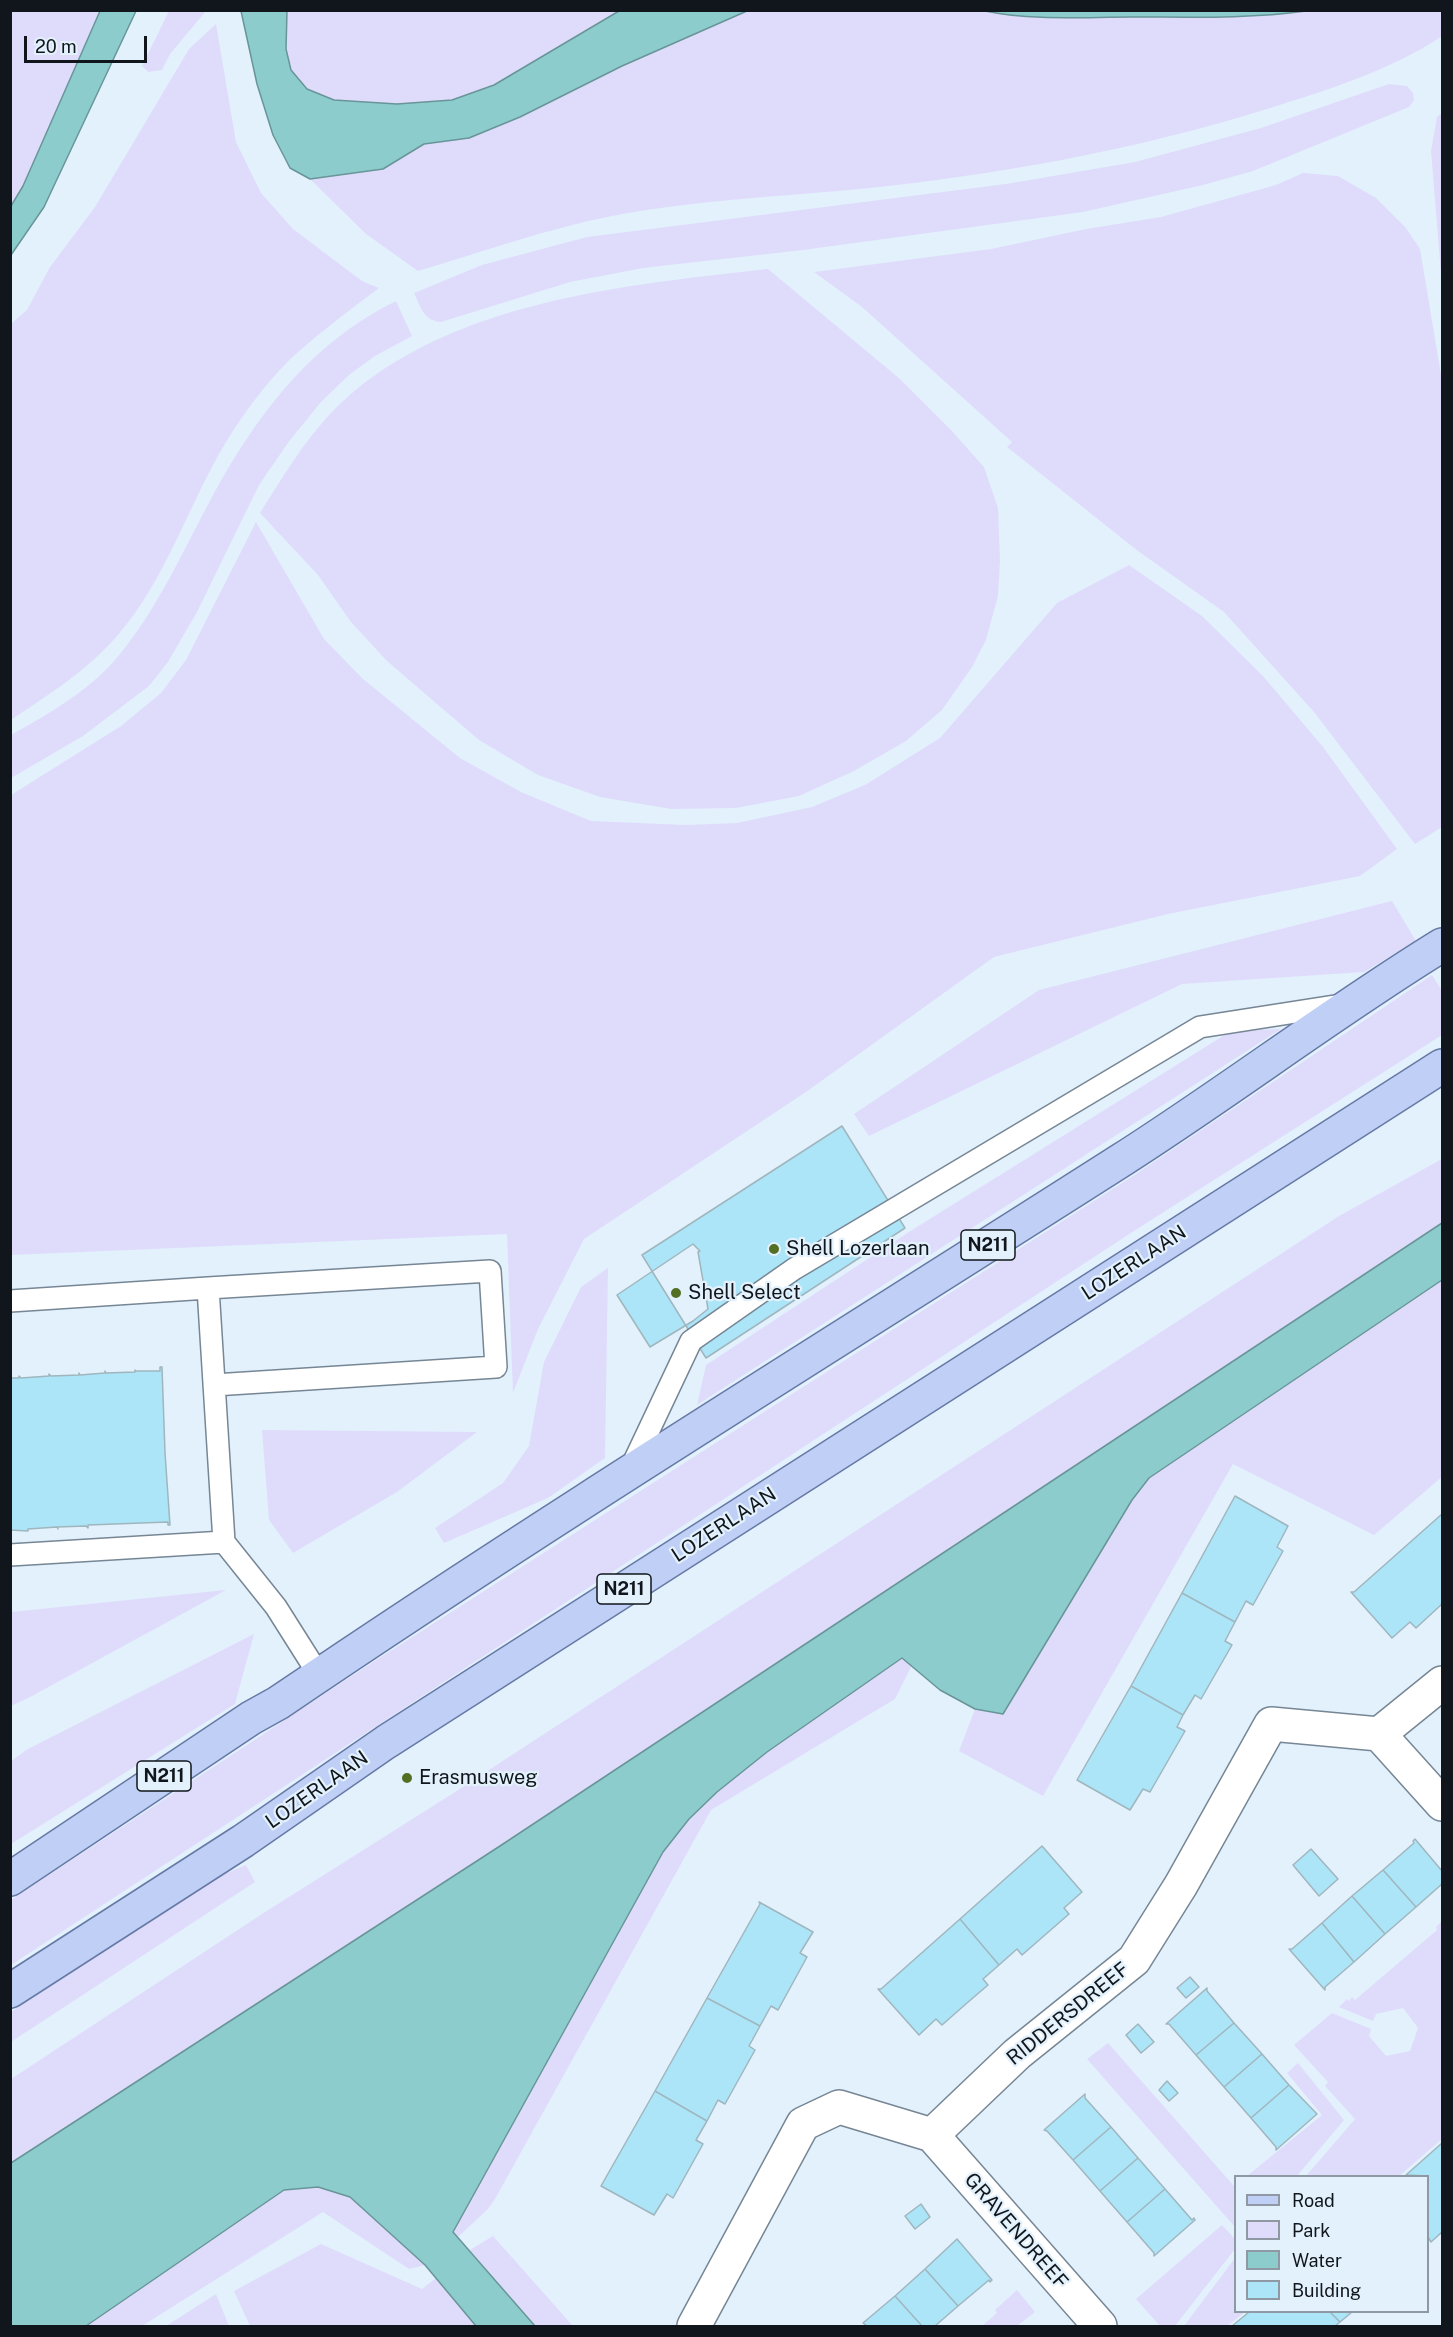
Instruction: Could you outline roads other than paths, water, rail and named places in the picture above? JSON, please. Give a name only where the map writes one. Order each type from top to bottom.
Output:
[{"type":"main road","name":"N211","points":[[10,1879],[241,1724],[628,1474],[1181,1122],[1350,1004],[1443,945]]},
{"type":"main road","name":"LOZERLAAN","points":[[10,1990],[243,1841],[386,1742],[1443,1066]]},
{"type":"street","points":[[1443,1683],[1379,1734],[1443,1804]]},
{"type":"street","name":"RIDDERSDREEF","points":[[932,2135],[1017,2054],[1134,1960],[1181,1885],[1271,1724],[1379,1734]]},
{"type":"street","points":[[694,2326],[803,2124],[839,2107],[932,2135]]},
{"type":"street","name":"GRAVENDREEF","points":[[932,2135],[1100,2326]]},
{"type":"lane","points":[[628,1474],[690,1341],[794,1269],[1200,1027],[1350,1004]]},
{"type":"lane","points":[[10,1301],[490,1271],[496,1367],[214,1385]]},
{"type":"lane","points":[[208,1288],[224,1542],[276,1607],[319,1675]]},
{"type":"lane","points":[[10,1556],[224,1542]]},
{"type":"water","points":[[100,11],[136,11],[44,207],[11,255],[11,206],[23,186]]},
{"type":"water","points":[[241,11],[287,11],[286,49],[291,70],[307,89],[334,100],[397,104],[452,100],[494,85],[619,11],[747,11],[622,66],[520,117],[469,138],[424,144],[383,169],[310,179],[290,168],[273,135],[257,84]]},
{"type":"water","points":[[985,11],[1306,11],[1241,16],[1058,18]]},
{"type":"water","points":[[1442,1223],[1442,1280],[1149,1478],[1132,1500],[1003,1714],[975,1709],[940,1690],[902,1658],[767,1752],[717,1792],[689,1819],[663,1852],[453,2232],[535,2326],[476,2326],[425,2265],[350,2197],[318,2187],[284,2190],[86,2326],[11,2326],[11,2163],[500,1846]]},
{"type":"place","name":"Shell Lozerlaan","points":[[774,1249]]},
{"type":"place","name":"Shell Select","points":[[676,1293]]},
{"type":"place","name":"Erasmusweg","points":[[407,1778]]}]
